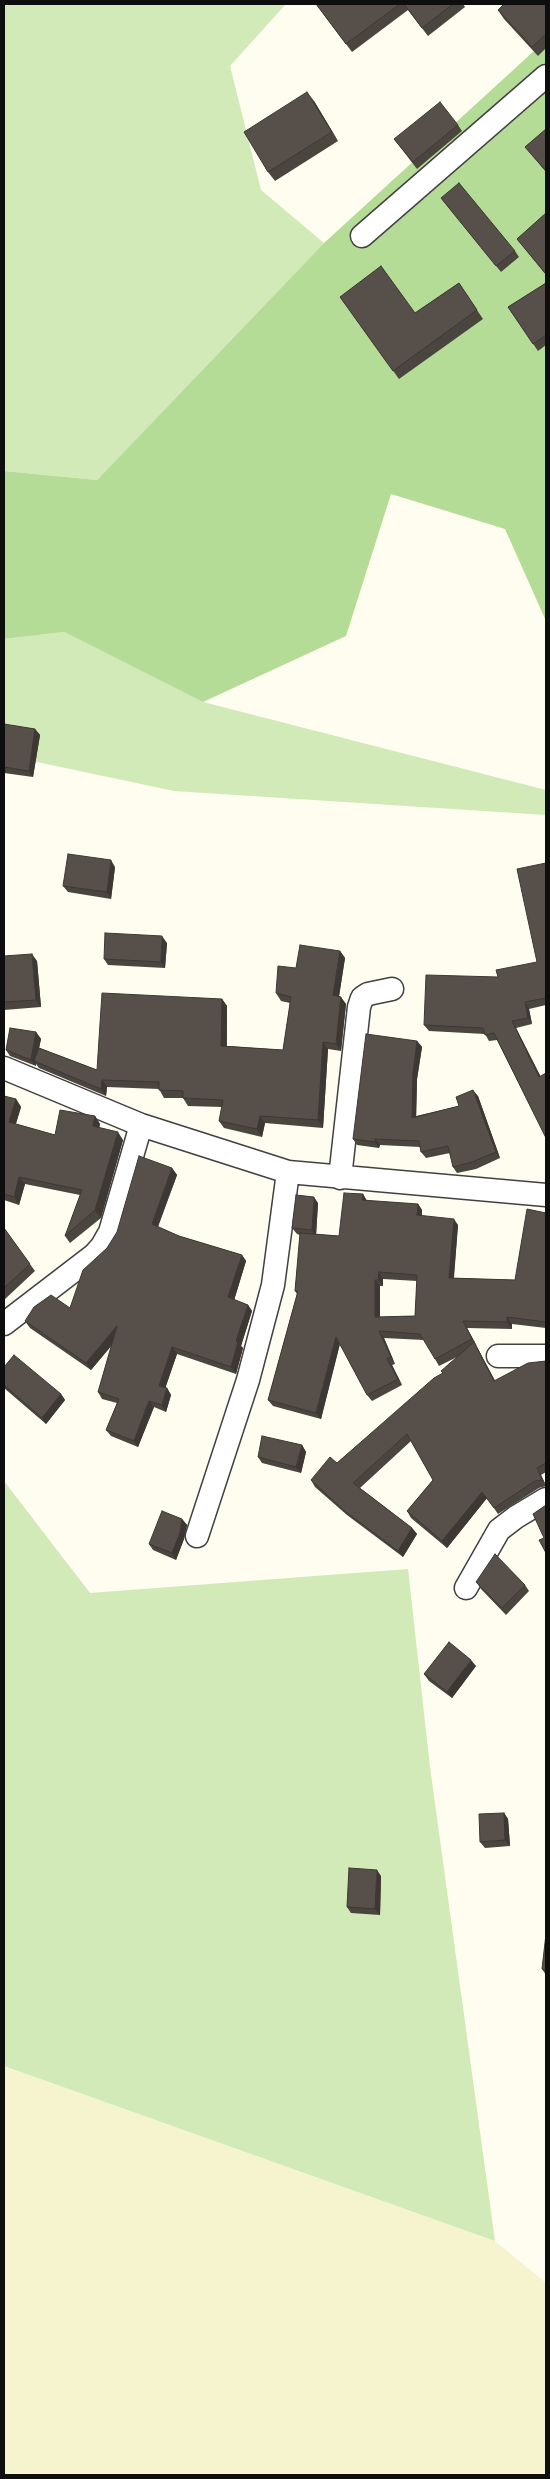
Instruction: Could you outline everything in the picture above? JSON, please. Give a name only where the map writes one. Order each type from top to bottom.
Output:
[{"type":"street","points":[[362,236],[546,76]]},
{"type":"street","points":[[340,1178],[359,1006],[362,998],[368,994],[392,989]]},
{"type":"street","points":[[4,1068],[141,1125],[288,1172],[546,1195]]},
{"type":"street","points":[[4,1324],[87,1261],[102,1246],[110,1232],[141,1125]]},
{"type":"street","points":[[197,1536],[248,1380],[273,1285],[288,1172]]},
{"type":"street","points":[[498,1356],[546,1356]]},
{"type":"street","points":[[466,1588],[498,1530],[546,1499]]},
{"type":"shaded area","points":[[4,2066],[495,2241],[546,2283],[546,2475],[4,2475]]},
{"type":"green space","points":[[4,4],[286,4],[230,66],[261,190],[324,243],[97,480],[4,471]]},
{"type":"green space","points":[[546,40],[546,621],[505,529],[391,494],[346,636],[203,702],[64,632],[4,639],[4,471],[97,480],[324,243]]},
{"type":"green space","points":[[64,632],[203,702],[546,790],[546,815],[174,791],[4,755],[4,639]]},
{"type":"green space","points":[[4,1481],[90,1593],[408,1569],[430,1767],[495,2241],[4,2066]]},
{"type":"building","points":[[316,4],[400,4],[346,44]]},
{"type":"building","points":[[404,4],[453,4],[422,28]]},
{"type":"building","points":[[504,4],[546,4],[546,34],[532,47],[498,10]]},
{"type":"building","points":[[307,92],[332,132],[268,172],[244,132]]},
{"type":"building","points":[[440,102],[458,125],[413,162],[394,139]]},
{"type":"building","points":[[546,129],[546,171],[525,147]]},
{"type":"building","points":[[459,183],[515,251],[496,266],[441,198]]},
{"type":"building","points":[[546,213],[546,274],[517,239]]},
{"type":"building","points":[[381,266],[415,313],[459,283],[477,310],[393,371],[340,297]]},
{"type":"building","points":[[546,283],[546,335],[533,344],[508,307]]},
{"type":"building","points":[[4,724],[35,729],[29,771],[4,767]]},
{"type":"building","points":[[68,854],[111,860],[107,892],[63,886]]},
{"type":"building","points":[[546,863],[546,998],[525,1002],[528,1018],[512,1021],[539,1077],[546,1073],[546,1138],[494,1033],[485,1035],[483,1028],[424,1025],[426,975],[498,977],[496,970],[537,962],[517,869]]},
{"type":"building","points":[[105,933],[162,936],[161,962],[104,959]]},
{"type":"building","points":[[300,945],[340,951],[333,995],[341,997],[336,1044],[323,1042],[318,1120],[260,1116],[257,1129],[219,1121],[223,1100],[183,1098],[183,1091],[159,1090],[159,1082],[102,1080],[101,1089],[34,1061],[39,1048],[97,1070],[102,993],[222,999],[221,1046],[283,1050],[291,997],[276,993],[278,966],[296,968]]},
{"type":"building","points":[[32,954],[36,1000],[4,1002],[4,956]]},
{"type":"building","points":[[10,1028],[36,1032],[31,1060],[6,1050]]},
{"type":"building","points":[[366,1034],[417,1041],[413,1073],[412,1118],[459,1106],[456,1097],[473,1090],[496,1152],[472,1162],[453,1167],[448,1146],[421,1152],[419,1141],[375,1139],[375,1142],[353,1139]]},
{"type":"building","points":[[4,1096],[16,1099],[9,1122],[55,1135],[60,1110],[95,1116],[93,1126],[118,1132],[95,1210],[65,1236],[82,1190],[19,1177],[14,1197],[4,1194]]},
{"type":"building","points":[[139,1156],[172,1168],[152,1224],[179,1236],[242,1255],[228,1297],[248,1305],[236,1341],[238,1342],[231,1367],[172,1347],[159,1386],[167,1388],[162,1405],[149,1401],[134,1441],[106,1430],[119,1399],[98,1392],[117,1326],[86,1363],[25,1321],[34,1307],[51,1295],[70,1308],[83,1270],[107,1248],[117,1232]]},
{"type":"building","points":[[344,1193],[363,1194],[362,1200],[418,1204],[417,1215],[454,1219],[449,1278],[515,1280],[527,1209],[546,1213],[546,1322],[507,1317],[507,1322],[463,1321],[472,1339],[435,1359],[420,1334],[379,1331],[391,1357],[387,1359],[398,1379],[367,1395],[336,1337],[316,1413],[268,1400],[298,1291],[295,1291],[300,1233],[339,1236]],"holes":[[[379,1272],[417,1275],[415,1316],[375,1317],[375,1280],[378,1280]]]},
{"type":"building","points":[[296,1195],[314,1197],[312,1230],[292,1228]]},
{"type":"building","points":[[4,1228],[30,1264],[4,1288]]},
{"type":"building","points":[[474,1342],[494,1381],[528,1363],[546,1361],[546,1463],[537,1468],[542,1480],[535,1481],[494,1508],[482,1492],[442,1541],[407,1511],[433,1480],[407,1434],[353,1483],[412,1528],[398,1551],[342,1509],[311,1480],[330,1457],[337,1463],[434,1378],[443,1373],[441,1371]]},
{"type":"building","points":[[14,1355],[61,1394],[42,1418],[4,1385],[4,1367]]},
{"type":"building","points":[[262,1436],[302,1445],[296,1467],[258,1457]]},
{"type":"building","points":[[546,1505],[546,1553],[539,1540],[544,1538],[533,1514]]},
{"type":"building","points":[[162,1511],[182,1519],[180,1533],[172,1553],[149,1544]]},
{"type":"building","points":[[495,1554],[525,1585],[502,1608],[476,1582]]},
{"type":"building","points":[[449,1642],[471,1660],[447,1692],[424,1674]]},
{"type":"building","points":[[504,1813],[505,1840],[480,1842],[479,1814]]},
{"type":"building","points":[[349,1868],[377,1870],[375,1909],[347,1907]]},
{"type":"building","points":[[546,1934],[546,1970],[542,1969]]}]
